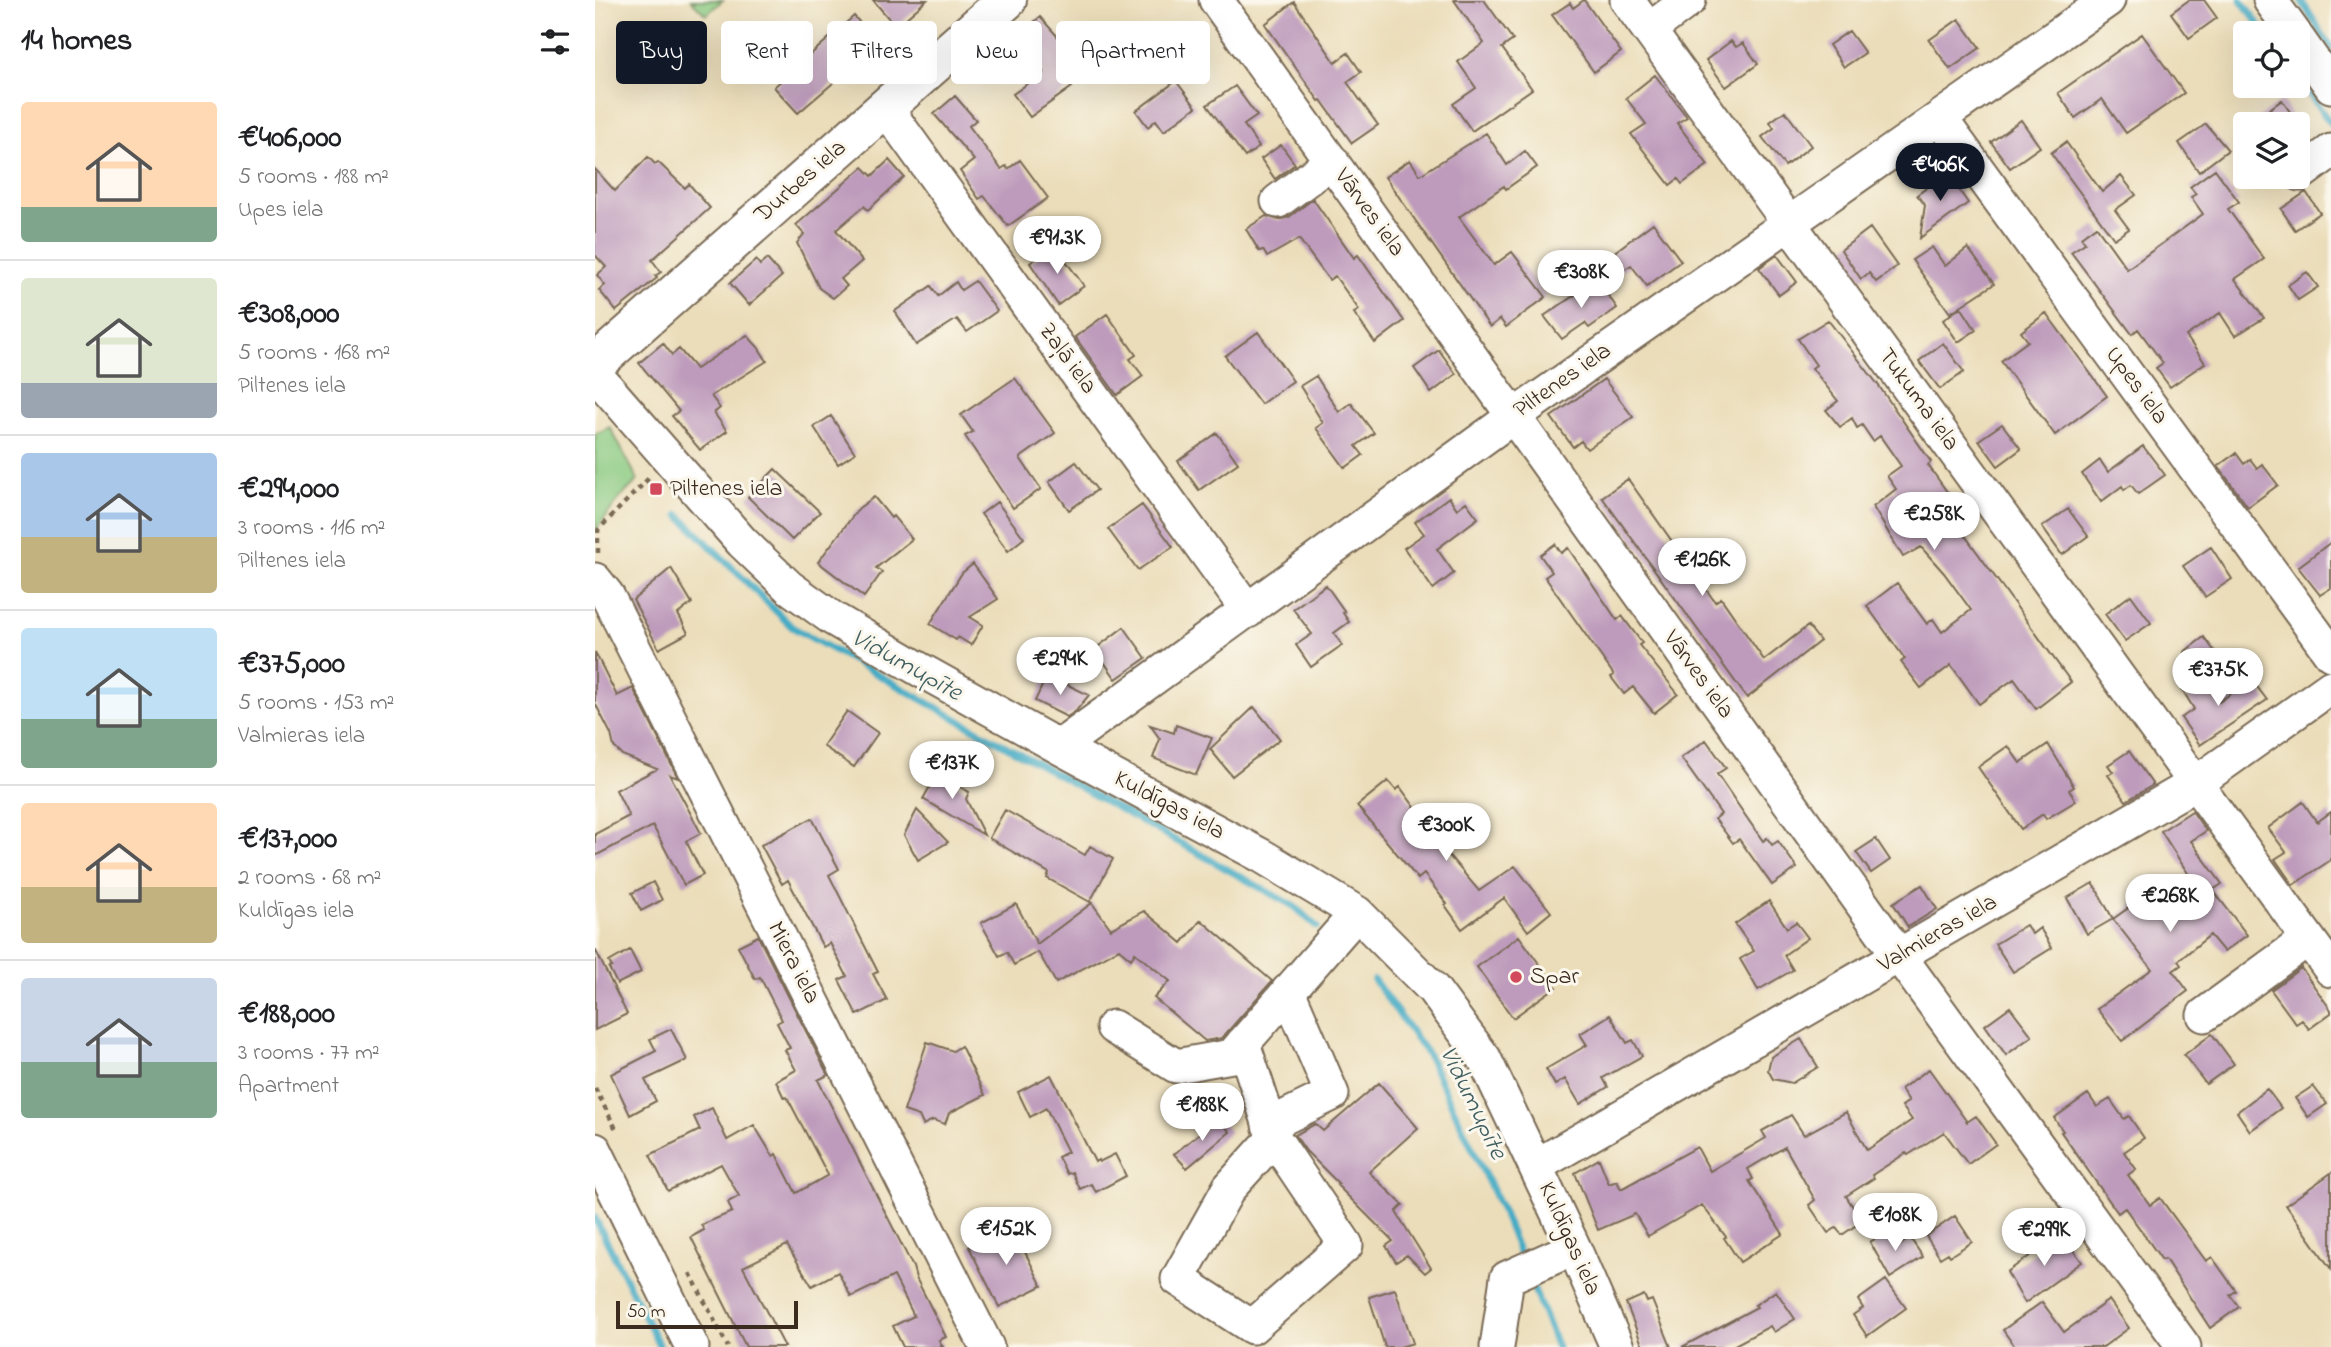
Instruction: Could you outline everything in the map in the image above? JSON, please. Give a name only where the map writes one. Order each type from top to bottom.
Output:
[{"type":"main road","name":"Durbes iela","points":[[595,364],[1007,0]]},
{"type":"street","name":"Vārves iela","points":[[1216,0],[1900,957],[2184,1347]]},
{"type":"street","name":"Tukuma iela","points":[[1627,0],[2331,970]]},
{"type":"street","points":[[1649,30],[1689,0]]},
{"type":"street","name":"Piltenes iela","points":[[1059,747],[1514,416],[2108,0]]},
{"type":"street","points":[[2270,0],[2285,21]]},
{"type":"street","points":[[2310,56],[2331,86]]},
{"type":"street","name":"Zaļā iela","points":[[885,107],[1248,611]]},
{"type":"street","name":"Upes iela","points":[[1940,118],[2331,654]]},
{"type":"street","points":[[2310,167],[2331,151]]},
{"type":"street","points":[[1279,201],[1332,161]]},
{"type":"street","name":"Kuldīgas iela","points":[[595,374],[742,542],[789,587],[832,618],[1059,747],[1262,856],[1357,913],[1433,989],[1484,1058],[1574,1248],[1617,1347]]},
{"type":"street","name":"Miera iela","points":[[601,588],[987,1347]]},
{"type":"street","name":"Valmieras iela","points":[[1536,1166],[2196,783],[2331,687]]},
{"type":"street","points":[[1112,1027],[1176,1066],[1233,1056],[1357,913]]},
{"type":"street","points":[[2204,1015],[2308,939]]},
{"type":"street","points":[[1243,1044],[1271,1131],[1346,1245],[1252,1326],[1178,1279],[1229,1188],[1271,1131],[1332,1094],[1288,991]]},
{"type":"street","points":[[595,1150],[692,1347]]},
{"type":"street","points":[[1497,1347],[1507,1278],[1574,1248]]},
{"type":"path","points":[[601,588],[598,530],[649,478]]},
{"type":"green space","points":[[691,0],[723,0],[706,15]]},
{"type":"green space","points":[[610,427],[638,480],[619,499],[595,531],[595,434]]},
{"type":"building","points":[[873,0],[927,0],[903,21],[891,21]]},
{"type":"building","points":[[1454,0],[1484,0],[1513,40],[1502,48],[1532,89],[1472,131],[1453,104],[1476,88],[1458,62],[1484,43]]},
{"type":"building","points":[[1584,0],[1621,52],[1594,72],[1552,15],[1570,3],[1573,8]]},
{"type":"building","points":[[2189,0],[2204,0],[2217,18],[2189,38],[2171,13]]},
{"type":"building","points":[[1294,2],[1335,62],[1348,53],[1361,72],[1347,82],[1378,125],[1352,143],[1265,24]]},
{"type":"building","points":[[1040,17],[1056,35],[1056,84],[1069,84],[1072,87],[1030,117],[1013,94],[1027,84],[1042,84],[1042,21],[1035,21]]},
{"type":"building","points":[[1959,19],[1980,48],[1950,69],[1929,40]]},
{"type":"building","points":[[1849,31],[1865,53],[1844,67],[1829,45]]},
{"type":"building","points":[[2142,34],[2184,93],[2126,133],[2102,99],[2075,118],[2058,93]]},
{"type":"building","points":[[827,40],[827,84],[832,84],[798,113],[774,87],[777,84],[813,84],[813,52]]},
{"type":"building","points":[[1731,41],[1736,47],[1743,43],[1758,64],[1726,87],[1706,60]]},
{"type":"building","points":[[1655,75],[1687,117],[1677,123],[1708,165],[1682,184],[1678,179],[1670,185],[1631,134],[1646,124],[1626,98]]},
{"type":"building","points":[[1172,84],[1178,84],[1196,107],[1164,131],[1156,120],[1148,127],[1136,111]]},
{"type":"building","points":[[1235,86],[1257,116],[1244,125],[1259,147],[1245,157],[1207,105]]},
{"type":"building","points":[[955,96],[976,120],[969,126],[1001,169],[1006,166],[1008,169],[1020,160],[1048,198],[1008,226],[984,196],[979,199],[960,171],[974,160],[934,114]]},
{"type":"building","points":[[2282,100],[2290,112],[2266,112]]},
{"type":"building","points":[[1785,111],[1811,146],[1785,166],[1762,137],[1774,128],[1770,122]]},
{"type":"building","points":[[2021,120],[2040,147],[2010,168],[1991,142]]},
{"type":"building","points":[[2206,124],[2228,150],[2199,172],[2179,143]]},
{"type":"building","points":[[1486,133],[1507,165],[1525,151],[1537,167],[1459,217],[1494,265],[1512,252],[1546,297],[1506,327],[1500,319],[1490,327],[1385,177],[1410,160],[1420,175]]},
{"type":"building","points":[[2066,142],[2102,192],[2121,176],[2136,195],[2115,210],[2129,229],[2114,239],[2051,153]]},
{"type":"building","points":[[1281,145],[1295,164],[1275,179],[1261,159]]},
{"type":"building","points":[[648,157],[655,164],[658,162],[685,188],[689,184],[710,208],[652,260],[661,272],[655,276],[657,278],[616,311],[599,290],[605,285],[597,275],[606,267],[595,255],[595,169],[615,191]]},
{"type":"building","points":[[889,160],[904,177],[868,210],[864,206],[836,230],[862,261],[841,279],[847,286],[833,298],[819,288],[797,243],[804,234],[796,225],[863,167],[872,176]]},
{"type":"building","points":[[2215,169],[2239,202],[2228,209],[2264,259],[2235,279],[2264,318],[2235,336],[2220,313],[2186,336],[2205,363],[2170,387],[2156,368],[2163,363],[2138,329],[2132,334],[2071,252],[2085,243],[2081,237],[2096,226],[2127,269],[2203,214],[2191,197],[2196,194],[2190,187]]},
{"type":"building","points":[[1947,173],[1968,203],[1920,238],[1925,205],[1917,195]]},
{"type":"building","points":[[2306,192],[2320,213],[2295,230],[2281,209]]},
{"type":"building","points":[[1313,199],[1354,258],[1358,255],[1404,321],[1375,343],[1354,313],[1359,310],[1335,276],[1329,280],[1299,239],[1267,257],[1263,250],[1259,251],[1246,229],[1266,216],[1279,220],[1289,217]]},
{"type":"building","points":[[1653,223],[1681,261],[1647,286],[1631,265],[1607,281],[1596,266]]},
{"type":"building","points":[[1870,228],[1897,266],[1876,282],[1869,273],[1861,279],[1841,250]]},
{"type":"building","points":[[1932,247],[1945,266],[1968,248],[1994,284],[1950,313],[1912,260]]},
{"type":"building","points":[[1049,249],[1057,260],[1063,257],[1084,286],[1058,305],[1030,263]]},
{"type":"building","points":[[1777,255],[1797,282],[1779,295],[1759,268]]},
{"type":"building","points":[[767,259],[782,276],[749,305],[730,283],[756,260],[760,265]]},
{"type":"building","points":[[2307,272],[2318,287],[2298,300],[2288,285]]},
{"type":"building","points":[[1597,280],[1617,308],[1589,328],[1585,323],[1562,339],[1544,316]]},
{"type":"building","points":[[975,281],[997,311],[967,332],[957,319],[916,345],[895,311],[931,286],[938,296],[956,282],[961,290]]},
{"type":"building","points":[[1961,307],[1976,330],[1958,342],[1943,320]]},
{"type":"building","points":[[2046,313],[2107,396],[2055,435],[2001,361],[2028,341],[2021,332]]},
{"type":"building","points":[[1107,314],[1136,355],[1130,359],[1143,376],[1117,395],[1075,337]]},
{"type":"building","points":[[1828,320],[1879,386],[1931,462],[1928,465],[1965,517],[1956,523],[2071,682],[2036,709],[2014,679],[1979,704],[1951,665],[1921,688],[1901,662],[1905,659],[1867,606],[1897,583],[1927,624],[1933,619],[1942,632],[1971,610],[1921,547],[1903,557],[1873,507],[1896,489],[1887,476],[1901,466],[1880,436],[1873,441],[1862,425],[1857,428],[1852,418],[1840,427],[1826,410],[1838,401],[1812,368],[1816,365],[1798,339]]},
{"type":"building","points":[[1258,332],[1293,381],[1261,404],[1225,356]]},
{"type":"building","points":[[747,335],[767,361],[711,396],[720,408],[714,413],[727,431],[700,450],[672,416],[679,411],[639,363],[663,343],[672,355],[679,349],[696,369]]},
{"type":"building","points":[[1943,343],[1964,372],[1940,389],[1919,361]]},
{"type":"building","points":[[1439,350],[1456,374],[1431,393],[1414,368]]},
{"type":"building","points":[[1316,376],[1339,412],[1351,403],[1374,433],[1356,446],[1363,455],[1345,468],[1316,428],[1323,423],[1300,386]]},
{"type":"building","points":[[1015,378],[1055,433],[1020,458],[1041,489],[1013,508],[965,436],[973,432],[961,415]]},
{"type":"building","points":[[1604,379],[1633,417],[1587,449],[1581,441],[1573,447],[1551,417]]},
{"type":"building","points":[[831,416],[855,453],[838,464],[814,427]]},
{"type":"building","points":[[2002,424],[2021,449],[1998,466],[1979,440]]},
{"type":"building","points":[[1217,433],[1238,463],[1199,490],[1178,461]]},
{"type":"building","points":[[2143,446],[2165,475],[2138,494],[2131,485],[2124,490],[2122,486],[2101,502],[2082,474],[2100,460],[2108,472]]},
{"type":"building","points":[[2236,453],[2244,464],[2250,459],[2257,468],[2262,464],[2278,485],[2248,507],[2218,466]]},
{"type":"building","points":[[1076,462],[1097,490],[1069,510],[1049,482]]},
{"type":"building","points":[[775,469],[820,512],[792,540],[748,497]]},
{"type":"building","points":[[1628,479],[1715,602],[1721,598],[1764,660],[1808,626],[1820,641],[1747,698],[1602,497]]},
{"type":"building","points":[[874,497],[912,539],[876,568],[882,572],[864,597],[818,562],[859,508]]},
{"type":"building","points":[[1449,497],[1457,509],[1466,502],[1478,518],[1437,549],[1454,573],[1433,589],[1404,548],[1424,534],[1415,522]]},
{"type":"building","points":[[997,502],[1024,538],[1008,551],[981,514]]},
{"type":"building","points":[[1142,505],[1173,547],[1138,570],[1108,529]]},
{"type":"building","points":[[2068,509],[2088,536],[2062,555],[2042,527]]},
{"type":"building","points":[[2331,542],[2331,588],[2320,595],[2298,567]]},
{"type":"building","points":[[1555,544],[1561,553],[1568,548],[1617,620],[1622,616],[1642,643],[1639,645],[1678,694],[1654,713],[1633,687],[1624,694],[1611,677],[1614,675],[1545,577],[1552,572],[1540,555]]},
{"type":"building","points":[[2211,547],[2232,579],[2205,597],[2183,566]]},
{"type":"building","points":[[973,564],[998,599],[970,617],[983,625],[971,645],[958,637],[956,640],[930,624],[962,573]]},
{"type":"building","points":[[671,568],[692,603],[678,614],[688,633],[659,649],[633,600]]},
{"type":"building","points":[[1326,585],[1349,622],[1334,633],[1342,645],[1311,667],[1296,645],[1312,634],[1293,609]]},
{"type":"building","points":[[2131,595],[2151,623],[2125,641],[2105,614]]},
{"type":"building","points":[[1124,627],[1146,658],[1116,679],[1095,649]]},
{"type":"building","points":[[2204,637],[2218,656],[2197,671],[2184,652]]},
{"type":"building","points":[[595,652],[617,696],[633,688],[678,778],[670,775],[701,833],[686,841],[703,875],[684,885],[653,826],[595,856],[595,834],[629,816],[616,790],[657,769],[622,755],[614,747],[611,734],[595,703]]},
{"type":"building","points":[[1047,675],[1089,695],[1076,711],[1067,717],[1035,701]]},
{"type":"building","points":[[2204,676],[2219,702],[2251,679],[2267,700],[2200,745],[2181,718],[2194,709],[2182,689]]},
{"type":"building","points":[[1254,707],[1280,739],[1232,776],[1210,749]]},
{"type":"building","points":[[847,711],[878,733],[854,767],[823,746]]},
{"type":"building","points":[[1150,725],[1174,733],[1176,725],[1212,738],[1196,775],[1153,758],[1160,739]]},
{"type":"building","points":[[1706,740],[1726,768],[1717,774],[1763,841],[1767,838],[1772,845],[1778,841],[1797,868],[1772,885],[1739,839],[1733,843],[1715,819],[1721,814],[1681,758]]},
{"type":"building","points":[[2048,744],[2074,787],[2069,790],[2076,801],[2046,819],[2043,814],[2021,829],[1978,767],[2008,746],[2020,763]]},
{"type":"building","points":[[2129,751],[2153,785],[2126,801],[2108,775],[2113,772],[2108,765]]},
{"type":"building","points":[[937,774],[969,792],[966,799],[984,835],[923,799]]},
{"type":"building","points":[[1388,781],[1396,790],[1400,787],[1422,817],[1418,819],[1479,891],[1515,866],[1551,912],[1528,931],[1504,898],[1462,929],[1424,874],[1418,879],[1357,806]]},
{"type":"building","points":[[2303,802],[2317,822],[2331,812],[2331,860],[2293,885],[2275,859],[2286,852],[2268,828]]},
{"type":"building","points":[[917,810],[948,842],[918,860],[904,835]]},
{"type":"building","points":[[1005,810],[1085,855],[1090,846],[1113,859],[1090,902],[1047,878],[1049,873],[989,838]]},
{"type":"building","points":[[2192,811],[2206,831],[2191,841],[2222,884],[2213,890],[2247,935],[2224,952],[2210,935],[2178,961],[2181,965],[2173,971],[2188,991],[2122,1041],[2097,1009],[2152,969],[2113,919],[2155,889],[2165,904],[2194,883],[2161,831]]},
{"type":"building","points":[[812,818],[839,869],[829,875],[878,972],[873,974],[887,1000],[857,1015],[839,980],[847,976],[830,943],[823,947],[788,880],[782,884],[761,845]]},
{"type":"building","points":[[1876,839],[1890,860],[1871,873],[1856,852]]},
{"type":"building","points":[[653,882],[662,900],[641,911],[632,893]]},
{"type":"building","points":[[2093,883],[2113,919],[2087,934],[2067,898]]},
{"type":"building","points":[[1922,885],[1937,909],[1908,927],[1893,903]]},
{"type":"building","points":[[1769,901],[1787,928],[1796,922],[1808,938],[1784,955],[1793,970],[1758,990],[1740,959],[1754,951],[1735,924]]},
{"type":"building","points":[[1092,903],[1111,929],[1144,911],[1182,943],[1201,920],[1272,981],[1222,1038],[1205,1041],[1154,998],[1170,981],[1135,953],[1131,959],[1119,949],[1056,983],[1038,952],[1014,965],[1007,952],[999,956],[981,923],[1016,904],[1037,944]]},
{"type":"building","points":[[2026,925],[2032,934],[2040,928],[2052,948],[2013,972],[1995,944]]},
{"type":"building","points":[[758,936],[828,1075],[818,1080],[946,1337],[939,1340],[943,1347],[903,1347],[893,1326],[914,1316],[894,1276],[851,1297],[838,1272],[812,1286],[787,1245],[743,1267],[785,1347],[746,1347],[691,1237],[704,1230],[701,1225],[732,1212],[728,1202],[739,1196],[721,1164],[668,1191],[650,1155],[700,1130],[694,1117],[712,1108],[727,1140],[754,1125],[773,1156],[776,1154],[796,1193],[828,1175],[776,1081],[796,1070],[785,1050],[790,1048],[777,1023],[782,1020],[760,977],[755,979],[738,946]]},
{"type":"building","name":"Spar","points":[[1519,936],[1556,987],[1513,1018],[1477,967]]},
{"type":"building","points":[[595,949],[627,1014],[595,1030]]},
{"type":"building","points":[[630,950],[641,972],[617,984],[609,962]]},
{"type":"building","points":[[2301,968],[2331,1010],[2331,1013],[2309,1029],[2302,1020],[2296,1024],[2271,990]]},
{"type":"building","points":[[2010,1007],[2032,1036],[2006,1055],[1985,1025]]},
{"type":"building","points":[[1610,1015],[1627,1043],[1633,1040],[1642,1056],[1603,1078],[1608,1087],[1580,1104],[1565,1079],[1555,1085],[1546,1069],[1587,1045],[1580,1034]]},
{"type":"building","points":[[671,1029],[687,1060],[645,1080],[656,1101],[630,1115],[611,1074],[656,1051],[650,1039]]},
{"type":"building","points":[[2212,1034],[2234,1064],[2206,1084],[2184,1055]]},
{"type":"building","points":[[1801,1039],[1818,1067],[1792,1083],[1773,1079],[1768,1070],[1771,1057]]},
{"type":"building","points":[[927,1042],[953,1051],[961,1046],[985,1095],[949,1113],[945,1124],[933,1120],[923,1125],[919,1116],[904,1111]]},
{"type":"building","points":[[1929,1069],[1967,1122],[1976,1116],[1996,1144],[1968,1164],[1944,1132],[1908,1155],[1906,1153],[1846,1196],[1862,1221],[1842,1235],[1836,1228],[1828,1233],[1809,1205],[1815,1200],[1785,1147],[1748,1169],[1753,1179],[1749,1181],[1783,1234],[1740,1262],[1724,1238],[1726,1237],[1702,1205],[1648,1236],[1635,1214],[1598,1230],[1575,1173],[1599,1159],[1609,1184],[1617,1181],[1621,1189],[1697,1147],[1710,1171],[1766,1138],[1762,1131],[1791,1115],[1804,1135],[1846,1112],[1867,1150],[1912,1120],[1902,1106],[1909,1101],[1901,1089]]},
{"type":"building","points":[[1051,1075],[1095,1162],[1115,1154],[1126,1176],[1096,1192],[1091,1184],[1080,1189],[1072,1172],[1067,1174],[1058,1157],[1068,1152],[1046,1108],[1030,1117],[1018,1092]]},
{"type":"building","points":[[1379,1083],[1418,1128],[1369,1172],[1403,1205],[1396,1212],[1431,1268],[1425,1273],[1407,1255],[1396,1262],[1386,1246],[1393,1241],[1337,1185],[1339,1184],[1306,1151],[1295,1135],[1315,1124],[1323,1131]]},
{"type":"building","points":[[2313,1086],[2327,1104],[2308,1117],[2295,1098]]},
{"type":"building","points":[[2267,1089],[2281,1108],[2250,1131],[2237,1112]]},
{"type":"building","points":[[2088,1094],[2097,1107],[2110,1099],[2124,1119],[2129,1116],[2144,1138],[2124,1152],[2136,1169],[2128,1175],[2150,1205],[2160,1198],[2206,1261],[2212,1257],[2236,1291],[2230,1295],[2239,1307],[2210,1328],[2165,1259],[2162,1260],[2125,1208],[2118,1213],[2061,1132],[2063,1131],[2054,1118]]},
{"type":"building","points":[[1218,1118],[1230,1132],[1187,1168],[1174,1154]]},
{"type":"building","points":[[2331,1173],[2331,1269],[2286,1205]]},
{"type":"building","points":[[1955,1216],[1972,1242],[1950,1256],[1948,1253],[1940,1258],[1926,1236]]},
{"type":"building","points":[[1012,1226],[1042,1286],[999,1307],[969,1247]]},
{"type":"building","points":[[1891,1230],[1900,1245],[1910,1238],[1923,1257],[1890,1278],[1870,1242]]},
{"type":"building","points":[[2061,1234],[2082,1262],[2025,1303],[2007,1272]]},
{"type":"building","points":[[1886,1280],[1906,1308],[1867,1336],[1853,1315],[1863,1308],[1858,1300]]},
{"type":"building","points":[[1395,1289],[1413,1343],[1400,1347],[1385,1347],[1369,1297]]},
{"type":"building","points":[[1776,1291],[1795,1319],[1774,1332],[1770,1326],[1731,1347],[1682,1347],[1757,1307],[1755,1305]]},
{"type":"building","points":[[1644,1295],[1647,1302],[1652,1300],[1671,1347],[1643,1347],[1626,1303]]},
{"type":"building","points":[[2109,1300],[2129,1328],[2103,1347],[2015,1347],[2003,1330],[2042,1302],[2064,1332]]},
{"type":"waterway","points":[[2241,0],[2256,21]]},
{"type":"waterway","points":[[2301,0],[2331,48]]},
{"type":"waterway","points":[[2310,95],[2331,124]]},
{"type":"waterway","name":"Vidumupīte","points":[[679,515],[792,627],[1295,907],[1317,927]]},
{"type":"waterway","name":"Vidumupīte","points":[[1374,980],[1428,1055],[1503,1213],[1519,1253]]},
{"type":"waterway","points":[[595,1218],[660,1347]]},
{"type":"waterway","name":"Vidumupīte","points":[[1531,1282],[1557,1347]]},
{"type":"place","name":"Piltenes iela","points":[[656,489]]},
{"type":"place","name":"Spar","points":[[1516,977]]}]
